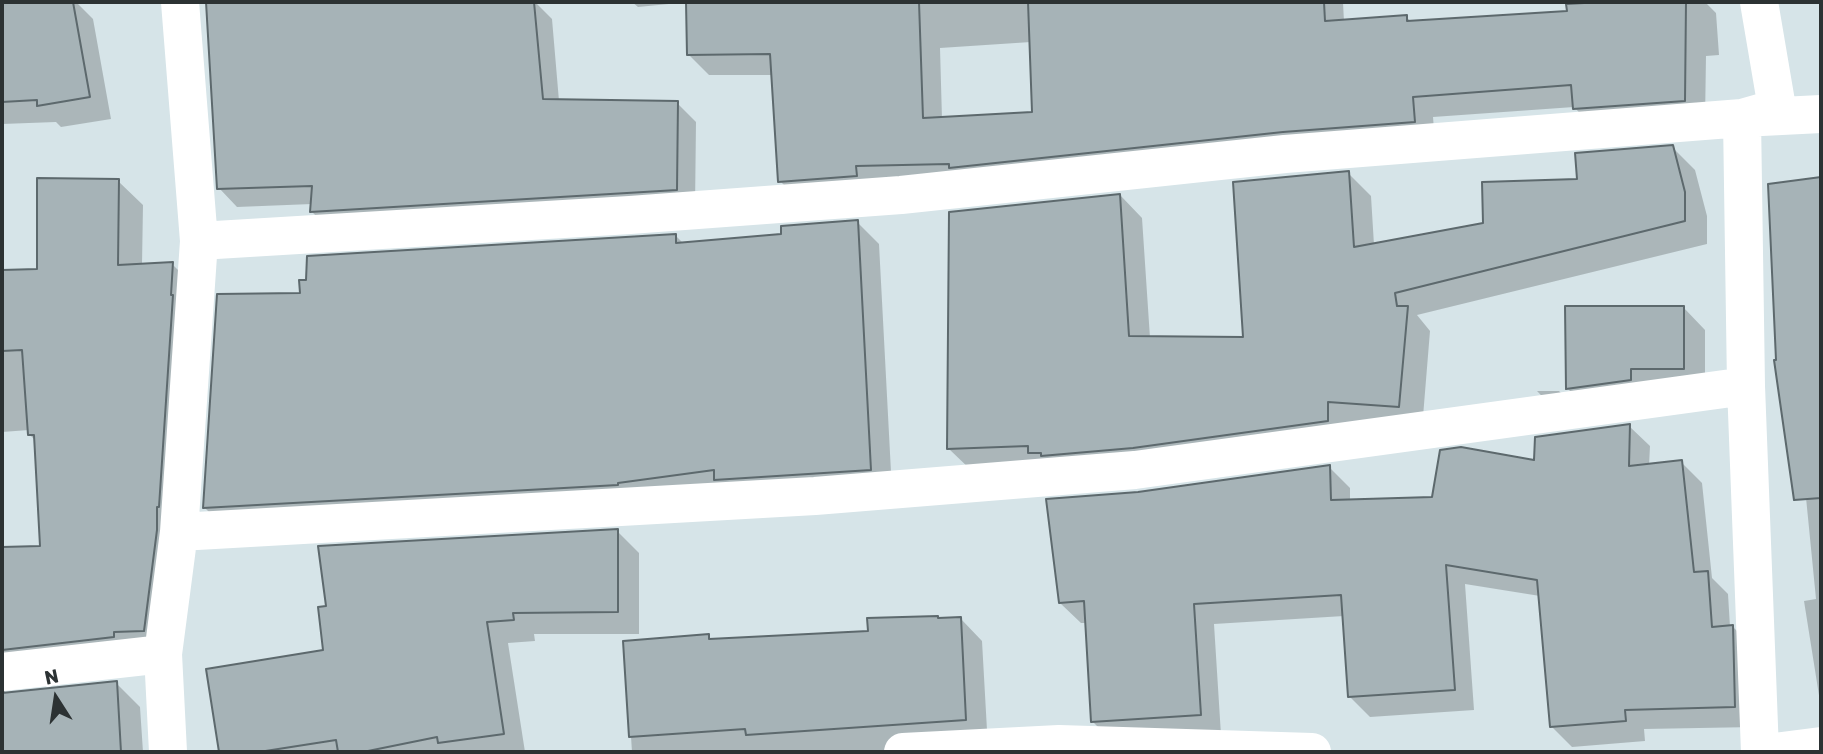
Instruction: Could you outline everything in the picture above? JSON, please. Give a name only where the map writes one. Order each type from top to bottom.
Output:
[{"type":"street","points":[[168,752],[163,654],[179,532],[199,241],[180,2]]},
{"type":"street","points":[[1742,118],[1777,108],[1759,2]]},
{"type":"street","points":[[199,241],[901,195],[1285,153],[1821,114]]},
{"type":"street","points":[[1742,118],[1746,386],[1760,752]]},
{"type":"street","points":[[179,532],[815,496],[1135,470],[1746,386]]},
{"type":"street","points":[[2,672],[163,654]]},
{"type":"street","points":[[903,752],[1059,744],[1299,752]]},
{"type":"street","points":[[1774,752],[1821,746]]},
{"type":"building","points":[[2,2],[73,2],[90,97],[37,106],[37,100],[2,102]]},
{"type":"building","points":[[206,2],[534,2],[543,99],[678,101],[677,190],[310,212],[312,186],[217,189]]},
{"type":"building","points":[[686,2],[919,2],[923,118],[1032,112],[1028,2],[1324,2],[1325,21],[1407,15],[1407,21],[1567,11],[1566,4],[1686,2],[1685,101],[1573,109],[1571,85],[1413,97],[1415,122],[1283,132],[949,168],[949,164],[856,166],[857,176],[778,182],[770,54],[687,55]]},
{"type":"building","points":[[1673,145],[1685,192],[1685,221],[1395,293],[1397,306],[1408,306],[1399,407],[1328,402],[1328,421],[1133,448],[1041,456],[1041,453],[1028,453],[1028,446],[947,449],[949,212],[1120,194],[1129,336],[1243,337],[1233,182],[1349,171],[1354,247],[1483,223],[1482,182],[1577,179],[1575,153]]},
{"type":"building","points":[[1821,177],[1821,498],[1794,500],[1774,360],[1768,184]]},
{"type":"building","points":[[37,178],[119,179],[118,265],[173,262],[159,507],[144,631],[114,632],[114,637],[2,650],[2,547],[40,546],[34,435],[28,435],[22,350],[2,351],[2,270],[37,269]]},
{"type":"building","points":[[858,220],[871,470],[714,480],[714,470],[618,485],[203,508],[217,294],[300,293],[299,280],[306,280],[307,256],[676,234],[676,243],[781,234],[781,226]]},
{"type":"building","points":[[1565,306],[1684,306],[1684,369],[1631,369],[1631,380],[1566,389]]},
{"type":"building","points":[[1630,424],[1629,466],[1682,460],[1694,572],[1708,571],[1712,627],[1733,625],[1735,707],[1625,710],[1626,721],[1550,727],[1537,580],[1446,565],[1455,690],[1348,697],[1341,595],[1194,604],[1201,715],[1091,722],[1084,601],[1059,603],[1046,499],[1138,492],[1330,465],[1331,500],[1432,497],[1440,450],[1461,447],[1534,460],[1535,437]]},
{"type":"building","points":[[618,529],[618,612],[513,613],[514,620],[487,622],[504,734],[438,743],[437,737],[363,752],[338,752],[336,740],[259,752],[219,752],[206,669],[323,650],[318,607],[326,606],[318,546]]},
{"type":"building","points":[[961,617],[966,720],[746,735],[745,729],[629,737],[623,641],[709,634],[709,639],[868,631],[867,618]]},
{"type":"building","points":[[117,681],[121,752],[2,752],[2,693]]}]
